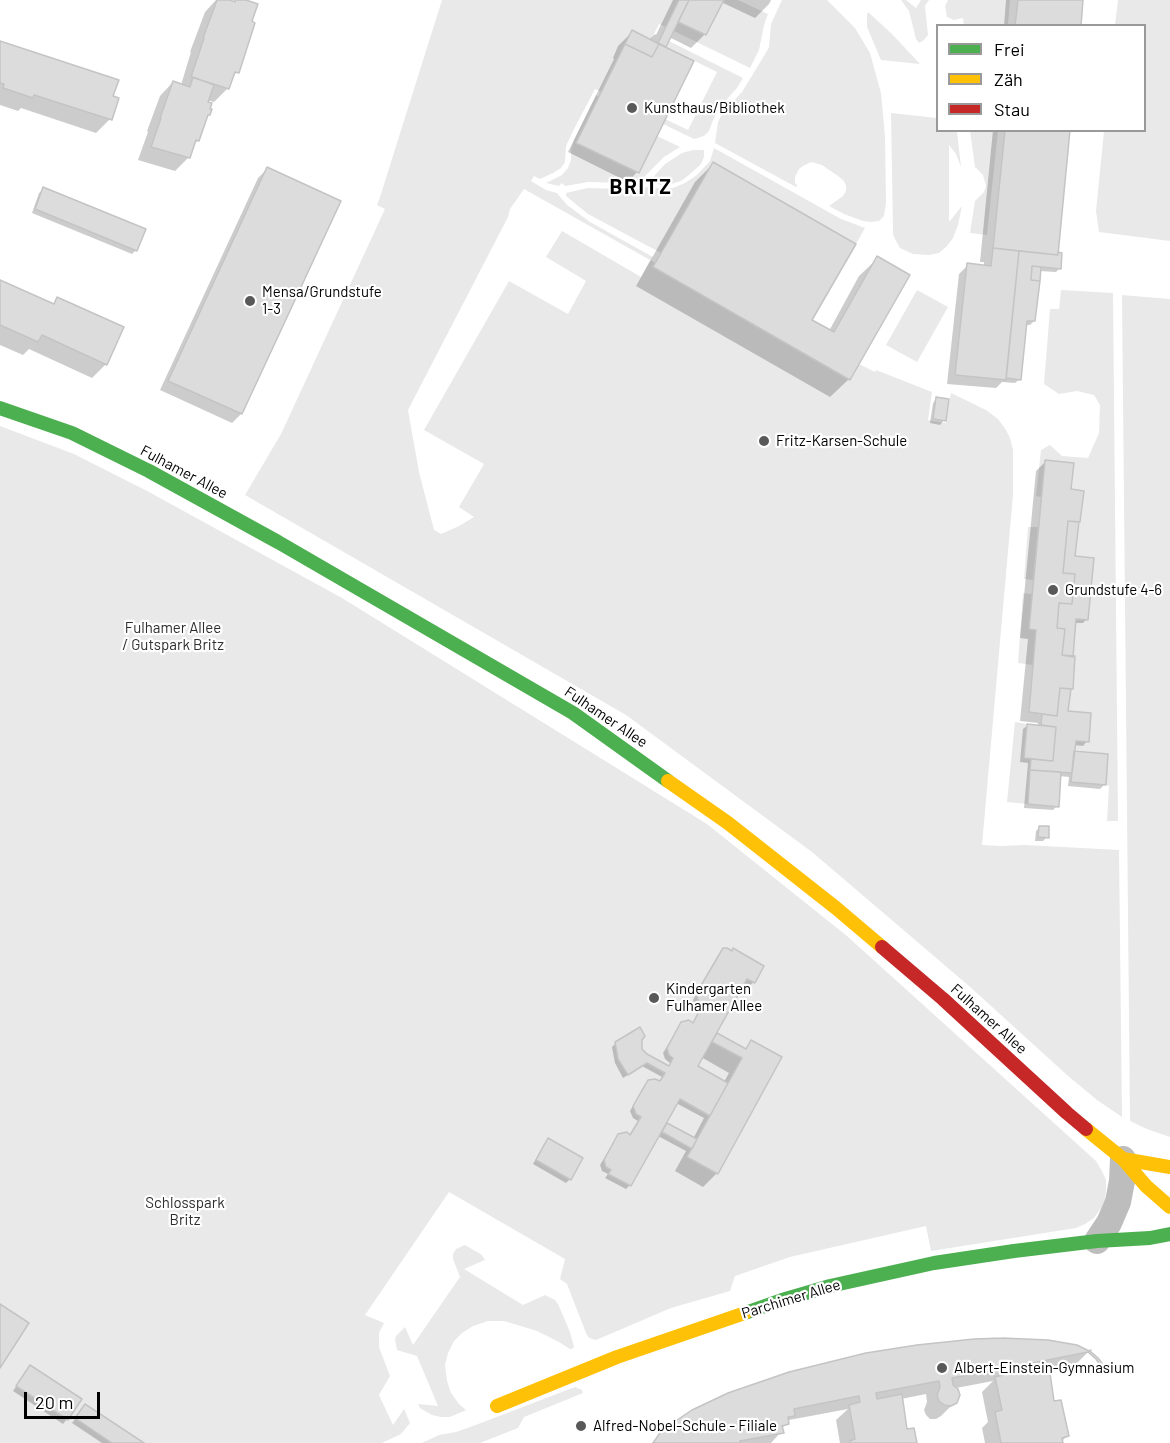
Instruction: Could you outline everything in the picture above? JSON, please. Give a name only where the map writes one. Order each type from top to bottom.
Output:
[{"type":"street","name":"Fulhamer Allee","points":[[0,408],[72,433],[148,471],[278,542],[573,713],[728,823],[836,908],[943,999],[1067,1113],[1123,1159]]},
{"type":"street","points":[[1123,1159],[1170,1167]]},
{"type":"street","points":[[1123,1159],[1146,1186],[1170,1207]]},
{"type":"street","points":[[1097,1241],[1118,1203],[1123,1159]]},
{"type":"street","name":"Parchimer Allee","points":[[497,1406],[628,1353],[782,1300],[830,1286],[934,1263],[1014,1251],[1097,1241],[1150,1238],[1170,1234]]},
{"type":"green space","points":[[442,0],[679,0],[666,27],[659,24],[651,40],[632,31],[602,92],[595,89],[573,131],[566,146],[565,162],[561,168],[540,179],[534,176],[531,181],[546,190],[557,193],[567,205],[590,222],[653,257],[651,260],[655,263],[653,267],[849,380],[859,364],[932,392],[928,420],[946,423],[951,393],[986,410],[998,419],[1006,430],[1013,450],[1013,495],[982,845],[1119,850],[1122,1117],[1067,1075],[969,986],[812,852],[626,715],[245,495],[281,434],[385,209],[377,205]],"holes":[[[524,189],[650,260],[641,277],[562,231],[546,257],[586,281],[568,314],[509,281],[424,430],[484,464],[459,507],[474,517],[441,534],[434,530],[419,472],[408,410],[508,217],[510,209]]]},
{"type":"green space","points":[[724,0],[738,0],[768,14],[759,50],[750,68],[674,31],[678,22],[706,35]]},
{"type":"green space","points":[[782,0],[827,0],[855,28],[870,53],[881,93],[885,137],[886,203],[884,216],[879,221],[863,221],[829,206],[843,196],[846,186],[844,181],[822,165],[811,162],[799,169],[795,177],[796,187],[715,143],[718,122],[723,112],[742,92],[769,47],[771,24]]},
{"type":"green space","points":[[901,0],[906,0],[916,8],[921,0],[929,0],[925,6],[928,35],[919,43],[909,11]]},
{"type":"green space","points":[[948,0],[1010,0],[1008,24],[964,24],[963,18],[954,20],[947,17],[945,6]]},
{"type":"green space","points":[[1118,0],[1170,0],[1170,241],[1099,232],[1096,211],[1104,132],[1146,132],[1146,24],[1115,24]]},
{"type":"green space","points":[[868,12],[920,64],[881,60],[867,27]]},
{"type":"green space","points":[[669,41],[743,78],[719,108],[709,131],[704,136],[694,139],[663,124],[665,119],[688,130],[717,72],[666,47]]},
{"type":"green space","points":[[596,95],[599,97],[577,143],[638,173],[657,136],[680,147],[664,157],[645,176],[636,181],[588,182],[565,186],[562,183],[559,186],[546,183],[562,175],[568,168],[574,140]]},
{"type":"green space","points":[[891,113],[936,118],[936,132],[957,132],[961,167],[956,154],[949,145],[949,222],[962,206],[958,225],[947,246],[939,253],[929,255],[913,254],[900,248],[893,234]]},
{"type":"green space","points":[[970,132],[998,132],[987,235],[970,233],[975,201],[984,192],[986,186],[983,175],[975,167]]},
{"type":"green space","points":[[714,148],[841,219],[865,228],[856,244],[713,162],[661,253],[588,214],[566,196],[566,193],[588,188],[673,188],[697,175],[710,161]]},
{"type":"green space","points":[[704,150],[704,157],[701,164],[689,175],[671,184],[655,183],[653,178],[665,164],[682,153]]},
{"type":"green space","points":[[917,290],[948,307],[917,362],[886,345]]},
{"type":"green space","points":[[1061,290],[1113,293],[1118,821],[1107,821],[1108,754],[1075,750],[1076,741],[1089,742],[1068,711],[1071,689],[1073,689],[1076,619],[1088,619],[1094,558],[1075,556],[1084,492],[1071,489],[1074,463],[1045,461],[1041,497],[1036,496],[1041,450],[1050,445],[1062,456],[1088,458],[1099,433],[1100,405],[1094,395],[1077,391],[1059,394],[1044,384],[1050,309],[1059,309]]},
{"type":"green space","points":[[1122,295],[1170,299],[1170,1137],[1130,1121]]},
{"type":"green space","points":[[0,426],[74,454],[149,492],[342,598],[707,824],[847,936],[1096,1161],[1106,1180],[1106,1190],[1105,1200],[1094,1218],[1076,1228],[931,1251],[926,1226],[790,1257],[735,1276],[730,1291],[671,1308],[596,1340],[589,1338],[586,1333],[567,1284],[560,1279],[565,1259],[449,1192],[365,1315],[384,1323],[379,1333],[379,1347],[390,1376],[379,1395],[393,1425],[404,1409],[410,1423],[401,1434],[382,1443],[0,1443]]},
{"type":"green space","points":[[1028,527],[1038,527],[1033,580],[1024,579]]},
{"type":"green space","points":[[1023,593],[1032,594],[1029,629],[1036,630],[1033,665],[1018,663]]},
{"type":"green space","points":[[1015,722],[1027,724],[1024,758],[1031,759],[1028,804],[1007,802]]},
{"type":"green space","points":[[465,1245],[482,1255],[485,1260],[464,1269],[523,1305],[545,1295],[555,1300],[570,1332],[574,1347],[570,1349],[537,1331],[504,1321],[488,1321],[473,1326],[454,1341],[445,1365],[451,1393],[466,1410],[450,1417],[441,1417],[420,1408],[418,1404],[438,1406],[417,1356],[397,1350],[395,1340],[405,1327],[413,1345],[460,1277],[453,1254],[456,1249]]},
{"type":"green space","points":[[575,1387],[583,1393],[524,1417],[518,1428],[480,1443],[422,1443],[439,1435],[456,1432]]},
{"type":"building","points":[[217,0],[235,2],[235,0],[246,0],[258,4],[252,21],[255,23],[239,73],[235,72],[229,89],[191,77]]},
{"type":"building","points":[[679,0],[689,0],[666,47],[658,43]]},
{"type":"building","points":[[689,0],[724,0],[706,35],[678,22]]},
{"type":"building","points":[[1018,0],[1083,0],[1081,24],[1015,24]]},
{"type":"building","points":[[632,30],[659,44],[652,57],[625,44]]},
{"type":"building","points":[[0,41],[119,80],[113,96],[119,98],[112,120],[34,95],[33,98],[3,88],[4,84],[0,83]]},
{"type":"building","name":"Kunsthaus/Bibliothek","points":[[625,44],[652,57],[659,44],[694,61],[639,173],[576,143]]},
{"type":"building","points":[[193,77],[214,85],[208,102],[212,103],[210,109],[212,109],[199,141],[196,140],[190,158],[151,147],[173,81],[190,87]]},
{"type":"building","points":[[1005,132],[1070,132],[1058,255],[993,248]]},
{"type":"building","points":[[713,162],[856,244],[812,320],[834,332],[877,256],[910,275],[850,380],[653,267]]},
{"type":"building","name":"Mensa/Grundstufe 1-3","points":[[267,167],[341,201],[242,414],[168,381]]},
{"type":"building","points":[[43,187],[146,229],[137,251],[35,209]]},
{"type":"building","points":[[993,248],[1019,251],[1006,380],[955,375],[967,263],[991,266]]},
{"type":"building","points":[[1019,251],[1058,255],[1058,252],[1062,253],[1061,269],[1032,266],[1031,280],[1040,281],[1035,321],[1027,321],[1021,380],[1006,378]]},
{"type":"building","points":[[1032,266],[1041,267],[1040,281],[1031,280]]},
{"type":"building","points":[[0,280],[54,304],[57,297],[124,327],[107,365],[42,335],[38,342],[0,325]]},
{"type":"building","points":[[936,397],[949,399],[946,421],[933,419]]},
{"type":"building","name":"Grundstufe 4-6","points":[[1045,460],[1074,463],[1071,489],[1084,491],[1080,522],[1068,521],[1063,573],[1075,574],[1072,604],[1059,603],[1057,628],[1065,629],[1062,655],[1075,656],[1073,689],[1060,688],[1057,716],[1029,712],[1036,630],[1029,629]]},
{"type":"building","points":[[1068,521],[1079,522],[1075,556],[1094,558],[1088,620],[1076,619],[1073,657],[1062,655],[1065,629],[1057,628],[1059,603],[1072,604],[1075,574],[1063,573]]},
{"type":"building","points":[[1060,688],[1071,689],[1068,711],[1091,713],[1089,742],[1076,741],[1072,773],[1030,770],[1031,759],[1053,761],[1056,727],[1041,725],[1042,714],[1057,716]]},
{"type":"building","points":[[1027,724],[1056,727],[1053,761],[1024,758]]},
{"type":"building","points":[[1074,751],[1108,754],[1106,785],[1071,782]]},
{"type":"building","points":[[1030,770],[1061,772],[1059,807],[1028,804]]},
{"type":"building","points":[[1039,826],[1049,826],[1049,838],[1038,837]]},
{"type":"building","points":[[723,948],[732,951],[733,948],[764,966],[755,983],[747,979],[698,1066],[728,1083],[710,1116],[680,1099],[631,1186],[608,1174],[611,1170],[606,1167],[604,1160],[618,1134],[627,1132],[630,1135],[641,1117],[636,1114],[633,1106],[648,1080],[660,1081],[665,1073],[647,1063],[628,1075],[618,1059],[615,1042],[640,1027],[645,1036],[642,1040],[642,1049],[669,1066],[673,1058],[669,1055],[667,1048],[681,1022],[689,1020],[693,1023],[703,1004],[699,1002],[696,994]]},
{"type":"building","points":[[717,1033],[746,1049],[751,1040],[782,1057],[718,1174],[687,1157],[742,1058],[712,1042]]},
{"type":"building","points":[[667,1123],[697,1139],[692,1149],[662,1132]]},
{"type":"building","points":[[548,1138],[583,1158],[571,1180],[536,1160]]},
{"type":"building","points":[[0,1304],[29,1323],[0,1368]]},
{"type":"building","points":[[1002,1338],[1048,1340],[1077,1345],[1091,1350],[1104,1366],[1102,1368],[1088,1352],[1023,1365],[1024,1371],[1049,1366],[1054,1401],[1061,1400],[1069,1436],[1062,1438],[1063,1443],[1001,1443],[995,1412],[1002,1410],[995,1377],[1007,1374],[1006,1368],[952,1378],[953,1385],[958,1389],[960,1395],[957,1403],[951,1406],[939,1401],[937,1395],[940,1387],[939,1381],[876,1393],[877,1399],[902,1394],[907,1429],[914,1428],[917,1443],[850,1443],[855,1439],[849,1405],[860,1402],[859,1396],[794,1409],[795,1416],[788,1417],[789,1424],[782,1426],[784,1433],[740,1441],[740,1443],[653,1443],[662,1430],[692,1410],[728,1393],[789,1372],[866,1353],[917,1345]]},
{"type":"building","points":[[30,1365],[82,1399],[68,1420],[16,1386]]},
{"type":"building","points":[[85,1404],[144,1443],[112,1443],[75,1418]]},
{"type":"traffic: fast","points":[[0,408],[72,433],[149,471],[278,542],[573,713],[668,781]]},
{"type":"traffic: fast","points":[[745,1313],[830,1286],[934,1263],[1014,1251],[1097,1241],[1150,1238],[1170,1234]]},
{"type":"traffic: slow","points":[[668,781],[728,823],[882,947]]},
{"type":"traffic: slow","points":[[1086,1129],[1123,1159],[1146,1186],[1170,1207]]},
{"type":"traffic: slow","points":[[1123,1159],[1170,1167]]},
{"type":"traffic: slow","points":[[497,1406],[617,1357],[745,1313]]},
{"type":"traffic: jam","points":[[882,947],[943,999],[1086,1129]]},
{"type":"place","name":"Kunsthaus/Bibliothek","points":[[632,108]]},
{"type":"place","name":"Mensa/Grundstufe 1-3","points":[[250,301]]},
{"type":"place","name":"Fritz-Karsen-Schule","points":[[764,441]]},
{"type":"place","name":"Grundstufe 4-6","points":[[1053,590]]},
{"type":"place","name":"Kindergarten Fulhamer Allee","points":[[654,998]]},
{"type":"place","name":"Albert-Einstein-Gymnasium","points":[[942,1368]]},
{"type":"place","name":"Alfred-Nobel-Schule - Filiale","points":[[581,1426]]},
{"type":"district","name":"BRITZ","points":[[641,187]]},
{"type":"park label","name":"Fulhamer Allee / Gutspark Britz","points":[[173,636]]},
{"type":"park label","name":"Schlosspark Britz","points":[[185,1212]]}]
